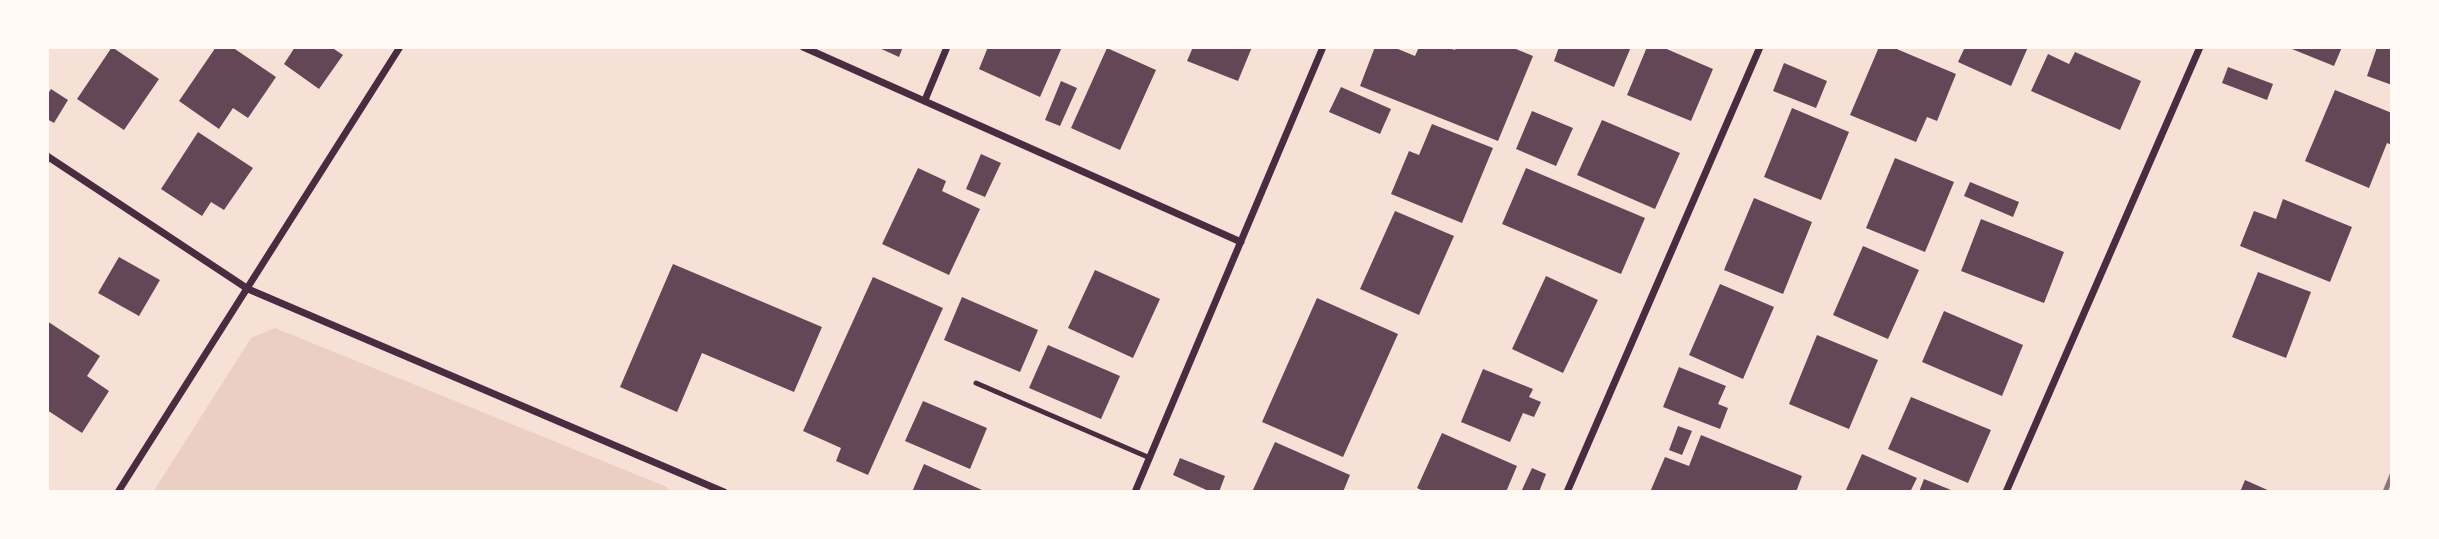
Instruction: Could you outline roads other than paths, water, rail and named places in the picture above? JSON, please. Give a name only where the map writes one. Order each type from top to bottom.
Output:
[{"type":"street","points":[[118,492],[400,47]]},
{"type":"street","points":[[803,47],[1241,242]]},
{"type":"street","points":[[925,100],[947,47]]},
{"type":"street","points":[[1135,492],[1323,47]]},
{"type":"street","points":[[1567,492],[1760,47]]},
{"type":"street","points":[[2006,492],[2200,47]]},
{"type":"street","points":[[47,156],[248,289],[724,492]]},
{"type":"street","points":[[699,492],[703,483]]},
{"type":"lane","points":[[976,383],[1150,458]]},
{"type":"railway","points":[[2385,492],[2392,475]]}]
